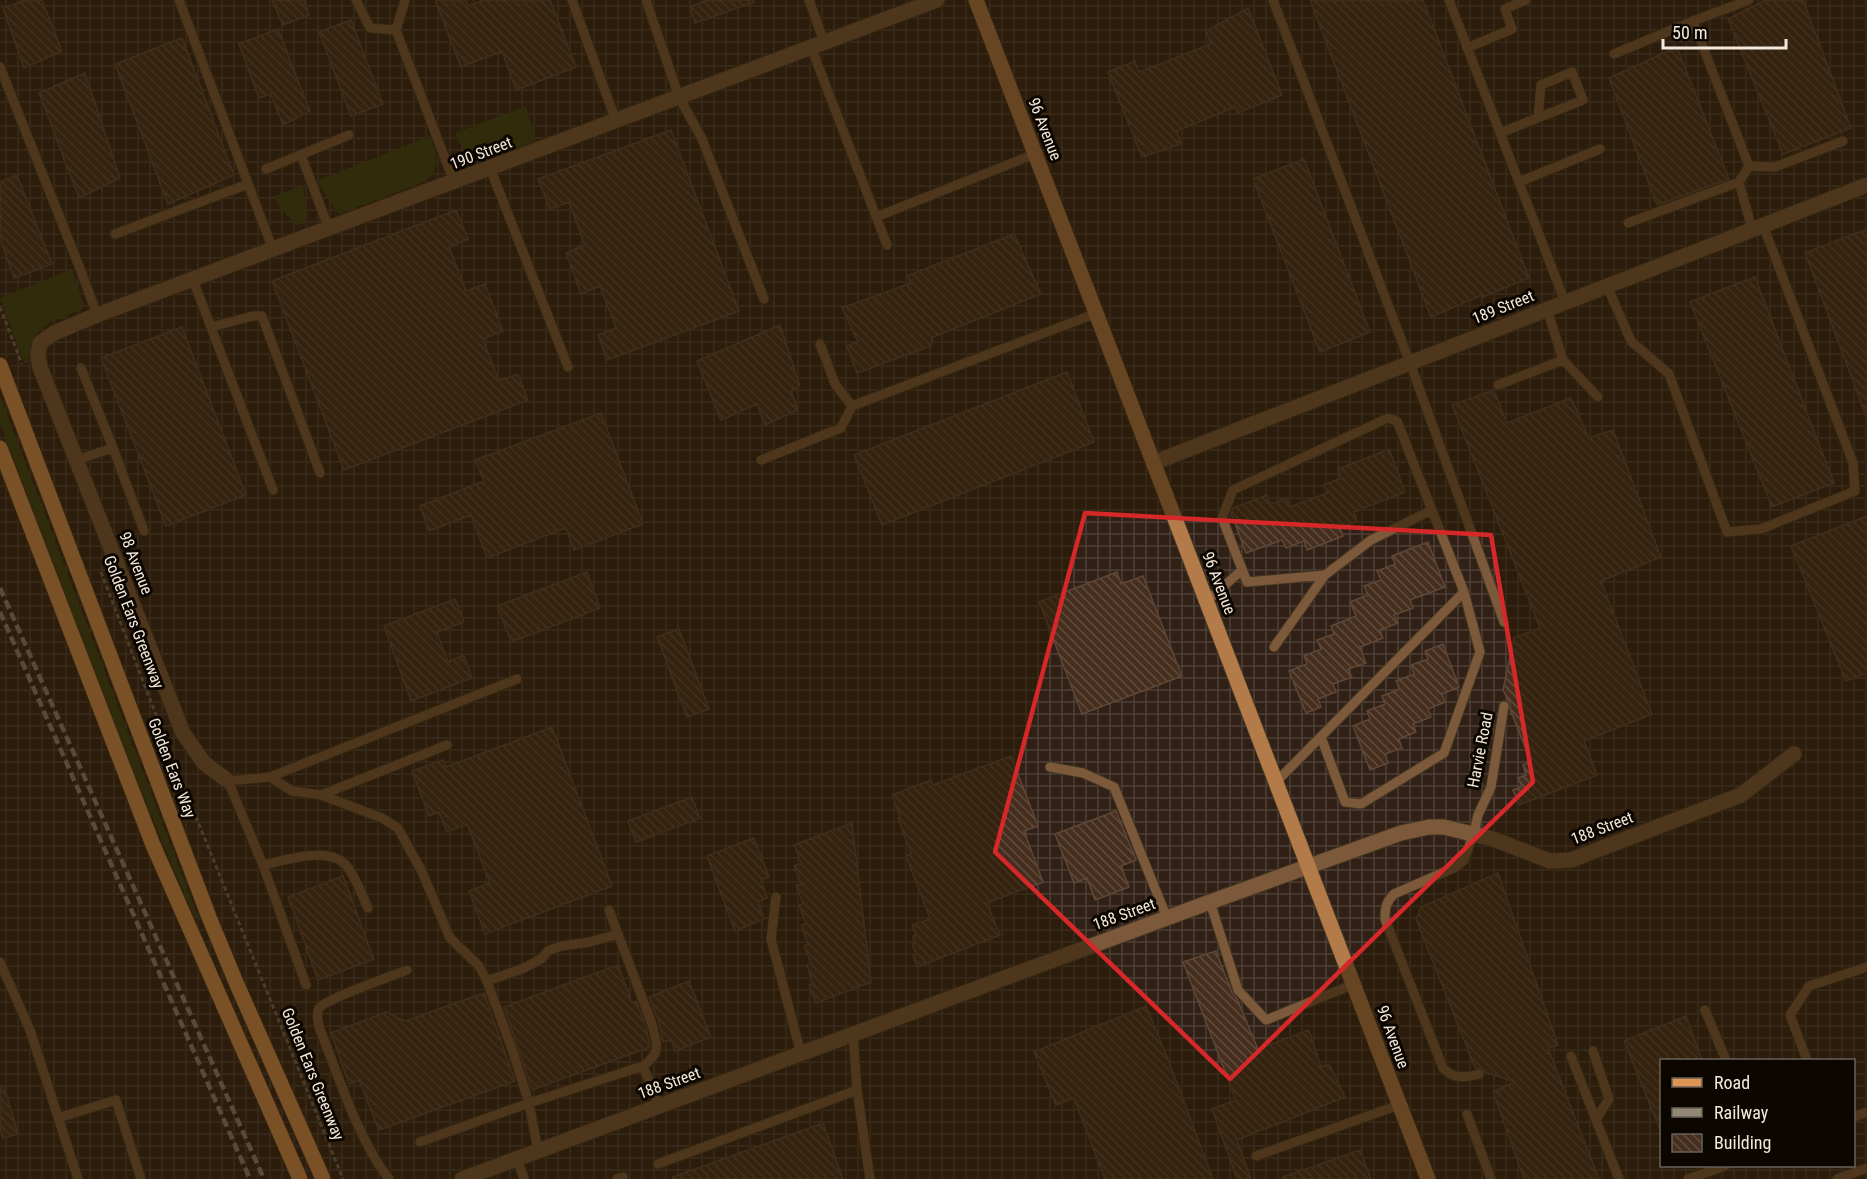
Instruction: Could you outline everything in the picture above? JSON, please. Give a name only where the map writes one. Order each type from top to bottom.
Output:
[{"type":"main road","name":"96 Avenue","points":[[976,0],[1428,1179]]},
{"type":"main road","name":"Golden Ears Way","points":[[0,365],[209,917],[323,1179]]},
{"type":"main road","points":[[0,448],[153,845],[300,1179]]},
{"type":"street","name":"190 Street","points":[[40,343],[54,333],[97,315],[937,0]]},
{"type":"street","name":"189 Street","points":[[1153,463],[1867,185]]},
{"type":"street","name":"98 Avenue","points":[[40,343],[38,355],[40,367],[183,733],[204,763],[228,781]]},
{"type":"street","name":"188 Street","points":[[462,1179],[1307,866],[1391,837],[1419,829],[1440,827],[1493,839],[1550,861],[1571,860],[1741,795],[1794,754]]},
{"type":"lane","points":[[179,0],[273,250]]},
{"type":"lane","points":[[356,0],[370,28],[396,30]]},
{"type":"lane","points":[[405,0],[396,30],[454,182]]},
{"type":"lane","points":[[572,0],[616,121]]},
{"type":"lane","points":[[646,0],[679,97],[702,138],[764,299]]},
{"type":"lane","points":[[809,0],[818,44],[887,245]]},
{"type":"lane","points":[[1273,0],[1410,363],[1504,622]]},
{"type":"lane","points":[[1449,0],[1565,302]]},
{"type":"lane","points":[[1467,48],[1512,29],[1505,9],[1526,0]]},
{"type":"lane","points":[[1614,54],[1749,0]]},
{"type":"lane","points":[[1693,21],[1749,166]]},
{"type":"lane","points":[[0,67],[4,91],[77,260],[97,315]]},
{"type":"lane","points":[[1500,134],[1583,100],[1572,72],[1541,85],[1538,118]]},
{"type":"lane","points":[[266,169],[349,135]]},
{"type":"lane","points":[[1749,166],[1775,167],[1843,141]]},
{"type":"lane","points":[[1519,182],[1600,149]]},
{"type":"lane","points":[[876,216],[1035,154]]},
{"type":"lane","points":[[301,155],[329,229]]},
{"type":"lane","points":[[1628,223],[1739,182],[1749,166]]},
{"type":"lane","points":[[490,168],[568,368]]},
{"type":"lane","points":[[1607,286],[1631,341],[1669,374],[1727,532],[1761,529],[1856,491],[1853,463],[1739,182]]},
{"type":"lane","points":[[115,234],[248,184]]},
{"type":"lane","points":[[193,280],[273,490]]},
{"type":"lane","points":[[1547,309],[1563,360],[1598,397]]},
{"type":"lane","points":[[761,460],[841,428],[852,406],[1097,313]]},
{"type":"lane","points":[[211,327],[253,316],[262,316],[320,473]]},
{"type":"lane","points":[[820,344],[835,384],[852,406]]},
{"type":"lane","points":[[1498,385],[1563,360]]},
{"type":"lane","points":[[81,368],[144,531]]},
{"type":"lane","points":[[1321,736],[1345,802],[1361,804],[1444,753],[1480,652],[1464,592],[1397,421],[1388,418],[1233,489],[1222,519],[1246,582],[1325,575]]},
{"type":"lane","points":[[76,460],[112,447]]},
{"type":"lane","points":[[1274,646],[1325,575],[1371,540],[1432,510]]},
{"type":"lane","points":[[1207,601],[1242,570]]},
{"type":"lane","points":[[1276,782],[1464,592]]},
{"type":"lane","points":[[306,985],[263,865],[228,781],[270,777],[517,679]]},
{"type":"lane","name":"Harvie Road","points":[[1479,1074],[1467,1077],[1450,1075],[1443,1068],[1385,920],[1386,901],[1394,894],[1456,867],[1464,860],[1474,834],[1478,815],[1491,788],[1504,706]]},
{"type":"lane","points":[[321,795],[447,745]]},
{"type":"lane","points":[[1050,767],[1083,773],[1114,787],[1167,918]]},
{"type":"lane","points":[[270,777],[292,791],[321,795],[382,818],[398,828],[422,872],[450,938],[479,966],[487,981],[529,1103],[538,1151]]},
{"type":"lane","points":[[263,865],[316,855],[340,860],[348,868],[368,908]]},
{"type":"lane","points":[[776,897],[771,939],[801,1054]]},
{"type":"lane","points":[[1210,902],[1238,990],[1266,1020],[1354,984]]},
{"type":"lane","points":[[420,1142],[643,1066],[654,1058],[657,1042],[652,1024],[609,910]]},
{"type":"lane","points":[[487,981],[524,968],[542,958],[548,951],[561,946],[590,942],[618,934]]},
{"type":"lane","points":[[0,962],[30,1030],[78,1179]]},
{"type":"lane","points":[[1807,1059],[1790,1015],[1809,986],[1867,967]]},
{"type":"lane","points":[[389,1179],[375,1162],[319,1027],[317,1015],[320,1006],[407,970]]},
{"type":"lane","points":[[1705,1010],[1726,1059]]},
{"type":"lane","points":[[853,1034],[857,1090],[870,1179]]},
{"type":"lane","points":[[1593,1051],[1609,1099],[1596,1119]]},
{"type":"lane","points":[[1571,1056],[1619,1179]]},
{"type":"lane","points":[[643,1066],[659,1106]]},
{"type":"lane","points":[[657,1164],[857,1090]]},
{"type":"lane","points":[[58,1118],[116,1100],[141,1179]]},
{"type":"lane","points":[[1256,1156],[1399,1105]]},
{"type":"lane","points":[[1467,1114],[1491,1179]]},
{"type":"lane","points":[[517,1159],[524,1179]]},
{"type":"lane","points":[[1688,1179],[1722,1167]]},
{"type":"lane","points":[[1837,1179],[1867,1168]]},
{"type":"path","points":[[0,307],[24,369]]},
{"type":"path","name":"Golden Ears Greenway","points":[[99,566],[183,785],[343,1179]]},
{"type":"highlighted area","points":[[1085,513],[1491,535],[1533,782],[1230,1079],[995,852]]},
{"type":"shaded area","points":[[0,0],[1867,0],[1867,1179],[0,1179]]},
{"type":"green space","points":[[526,106],[535,138],[533,142],[484,160],[465,151],[455,133]]},
{"type":"green space","points":[[430,136],[437,160],[434,170],[426,181],[339,214],[318,180]]},
{"type":"green space","points":[[303,185],[307,220],[295,225],[273,197]]},
{"type":"green space","points":[[72,269],[83,303],[82,310],[44,327],[33,340],[28,362],[25,364],[0,298]]},
{"type":"green space","points":[[0,396],[198,917],[195,918],[169,857],[71,610],[0,423]]},
{"type":"building","points":[[25,0],[42,0],[62,51],[24,68],[3,8]]},
{"type":"building","points":[[272,0],[304,0],[309,15],[283,25]]},
{"type":"building","points":[[435,0],[466,0],[468,6],[483,0],[550,0],[576,67],[516,90],[502,51],[461,67]]},
{"type":"building","points":[[708,0],[753,0],[754,2],[695,23],[690,7]]},
{"type":"building","points":[[1310,0],[1423,0],[1529,278],[1431,317]]},
{"type":"building","points":[[1765,0],[1803,0],[1851,128],[1783,154],[1728,19]]},
{"type":"building","points":[[1248,8],[1282,95],[1238,113],[1235,107],[1177,131],[1181,144],[1142,157],[1108,72],[1135,61],[1139,72],[1211,44],[1206,31]]},
{"type":"building","points":[[351,20],[383,104],[351,116],[319,32]]},
{"type":"building","points":[[278,29],[310,111],[283,125],[271,94],[259,98],[239,44]]},
{"type":"building","points":[[182,38],[234,175],[168,204],[115,64]]},
{"type":"building","points":[[1677,47],[1729,179],[1657,205],[1609,78]]},
{"type":"building","points":[[85,73],[120,178],[79,198],[39,93]]},
{"type":"building","points":[[671,130],[739,311],[607,360],[598,335],[616,328],[600,286],[581,294],[566,253],[585,245],[569,202],[550,209],[538,179]]},
{"type":"building","points":[[1304,159],[1370,332],[1320,352],[1253,179]]},
{"type":"building","points":[[17,175],[52,264],[14,278],[0,239],[0,182]]},
{"type":"building","points":[[456,210],[468,239],[449,247],[466,291],[485,284],[503,331],[483,339],[499,381],[518,374],[528,400],[344,470],[272,281]]},
{"type":"building","points":[[1867,229],[1867,416],[1866,416],[1805,253]]},
{"type":"building","points":[[1014,234],[1041,294],[933,337],[931,346],[857,373],[847,346],[858,342],[842,308],[911,283],[907,276]]},
{"type":"building","points":[[1755,277],[1834,483],[1772,507],[1690,302]]},
{"type":"building","points":[[780,325],[800,386],[791,391],[798,410],[765,425],[757,404],[721,420],[697,361]]},
{"type":"building","points":[[182,327],[246,495],[166,526],[101,358]]},
{"type":"building","points":[[1067,372],[1094,442],[882,525],[854,455]]},
{"type":"building","points":[[1494,390],[1507,423],[1571,398],[1589,438],[1613,430],[1661,557],[1601,581],[1652,714],[1584,741],[1597,775],[1519,805],[1513,790],[1522,787],[1518,778],[1526,775],[1523,765],[1531,762],[1503,690],[1514,638],[1540,628],[1452,405]]},
{"type":"building","points":[[601,413],[643,524],[574,550],[566,528],[487,558],[471,515],[429,531],[420,506],[484,481],[475,460]]},
{"type":"building","points":[[1389,449],[1405,492],[1354,512],[1357,521],[1340,528],[1343,536],[1307,550],[1304,541],[1286,548],[1282,540],[1246,553],[1231,513],[1233,508],[1267,495],[1270,504],[1287,498],[1290,507],[1327,493],[1324,485],[1341,478],[1338,469]]},
{"type":"building","points":[[1867,516],[1867,673],[1846,681],[1791,546]]},
{"type":"building","points":[[1428,542],[1445,587],[1410,600],[1413,608],[1394,615],[1398,623],[1380,630],[1383,638],[1360,647],[1366,663],[1348,669],[1352,677],[1333,684],[1336,692],[1318,699],[1321,707],[1306,713],[1289,671],[1307,664],[1304,656],[1321,649],[1317,640],[1334,634],[1331,626],[1356,616],[1350,602],[1368,595],[1364,586],[1381,580],[1377,571],[1395,564],[1392,556]]},
{"type":"building","points":[[587,572],[600,608],[511,642],[497,606]]},
{"type":"building","points":[[1117,572],[1121,584],[1143,576],[1182,676],[1082,714],[1039,602]]},
{"type":"building","points":[[455,599],[464,622],[437,632],[448,662],[464,655],[472,678],[411,701],[384,626]]},
{"type":"building","points":[[679,629],[709,709],[687,717],[657,637]]},
{"type":"building","points":[[1443,644],[1459,687],[1442,694],[1445,702],[1428,709],[1431,717],[1413,724],[1416,732],[1399,739],[1402,748],[1385,754],[1388,763],[1370,770],[1353,726],[1370,719],[1367,711],[1385,704],[1382,696],[1400,689],[1396,681],[1414,674],[1411,665],[1428,659],[1425,651]]},
{"type":"building","points":[[552,727],[612,886],[485,934],[469,891],[490,883],[467,824],[447,832],[439,812],[429,816],[412,771],[443,760],[446,767]]},
{"type":"building","points":[[1011,756],[1038,826],[1024,831],[1043,882],[987,903],[1000,935],[917,967],[912,944],[915,943],[913,936],[916,935],[912,925],[930,919],[906,856],[911,854],[892,795],[931,780],[933,785]]},
{"type":"building","points":[[692,797],[700,818],[636,842],[628,821]]},
{"type":"building","points":[[1116,811],[1136,860],[1121,866],[1129,887],[1095,900],[1087,878],[1074,883],[1055,834]]},
{"type":"building","points":[[852,823],[871,982],[816,1003],[809,985],[813,983],[807,965],[811,963],[804,946],[808,944],[801,925],[806,924],[799,905],[803,904],[796,886],[801,884],[794,866],[801,863],[794,845]]},
{"type":"building","points":[[754,838],[769,877],[761,880],[767,898],[758,902],[764,919],[735,931],[707,856]]},
{"type":"building","points":[[1498,873],[1558,1045],[1548,1048],[1599,1179],[1524,1179],[1493,1092],[1515,1082],[1485,1072],[1481,1068],[1475,1068],[1416,919],[1421,907]]},
{"type":"building","points":[[343,876],[374,959],[318,980],[288,897]]},
{"type":"building","points":[[1216,951],[1232,993],[1237,999],[1258,1049],[1309,1030],[1321,1067],[1329,1064],[1345,1097],[1237,1140],[1251,1179],[1237,1179],[1212,1109],[1236,1100],[1183,962]]},
{"type":"building","points":[[618,965],[632,1003],[636,1001],[646,1026],[650,1047],[532,1090],[504,1007]]},
{"type":"building","points":[[689,981],[711,1037],[675,1051],[671,1040],[663,1042],[659,1022],[649,997]]},
{"type":"building","points":[[484,993],[515,1081],[379,1130],[359,1080],[349,1084],[331,1033],[386,1012],[405,1021]]},
{"type":"building","points":[[1146,1006],[1213,1179],[1105,1179],[1074,1098],[1056,1105],[1034,1052]]},
{"type":"building","points":[[1686,1016],[1702,1059],[1660,1059],[1660,1130],[1624,1041]]},
{"type":"building","points":[[0,1086],[4,1086],[18,1134],[3,1138],[0,1128]]},
{"type":"building","points":[[823,1123],[843,1179],[673,1179],[673,1177]]},
{"type":"building","points":[[1360,1150],[1371,1179],[1283,1179],[1283,1177]]},
{"type":"railway","points":[[0,588],[264,1179]]},
{"type":"railway","points":[[0,612],[250,1179]]}]
